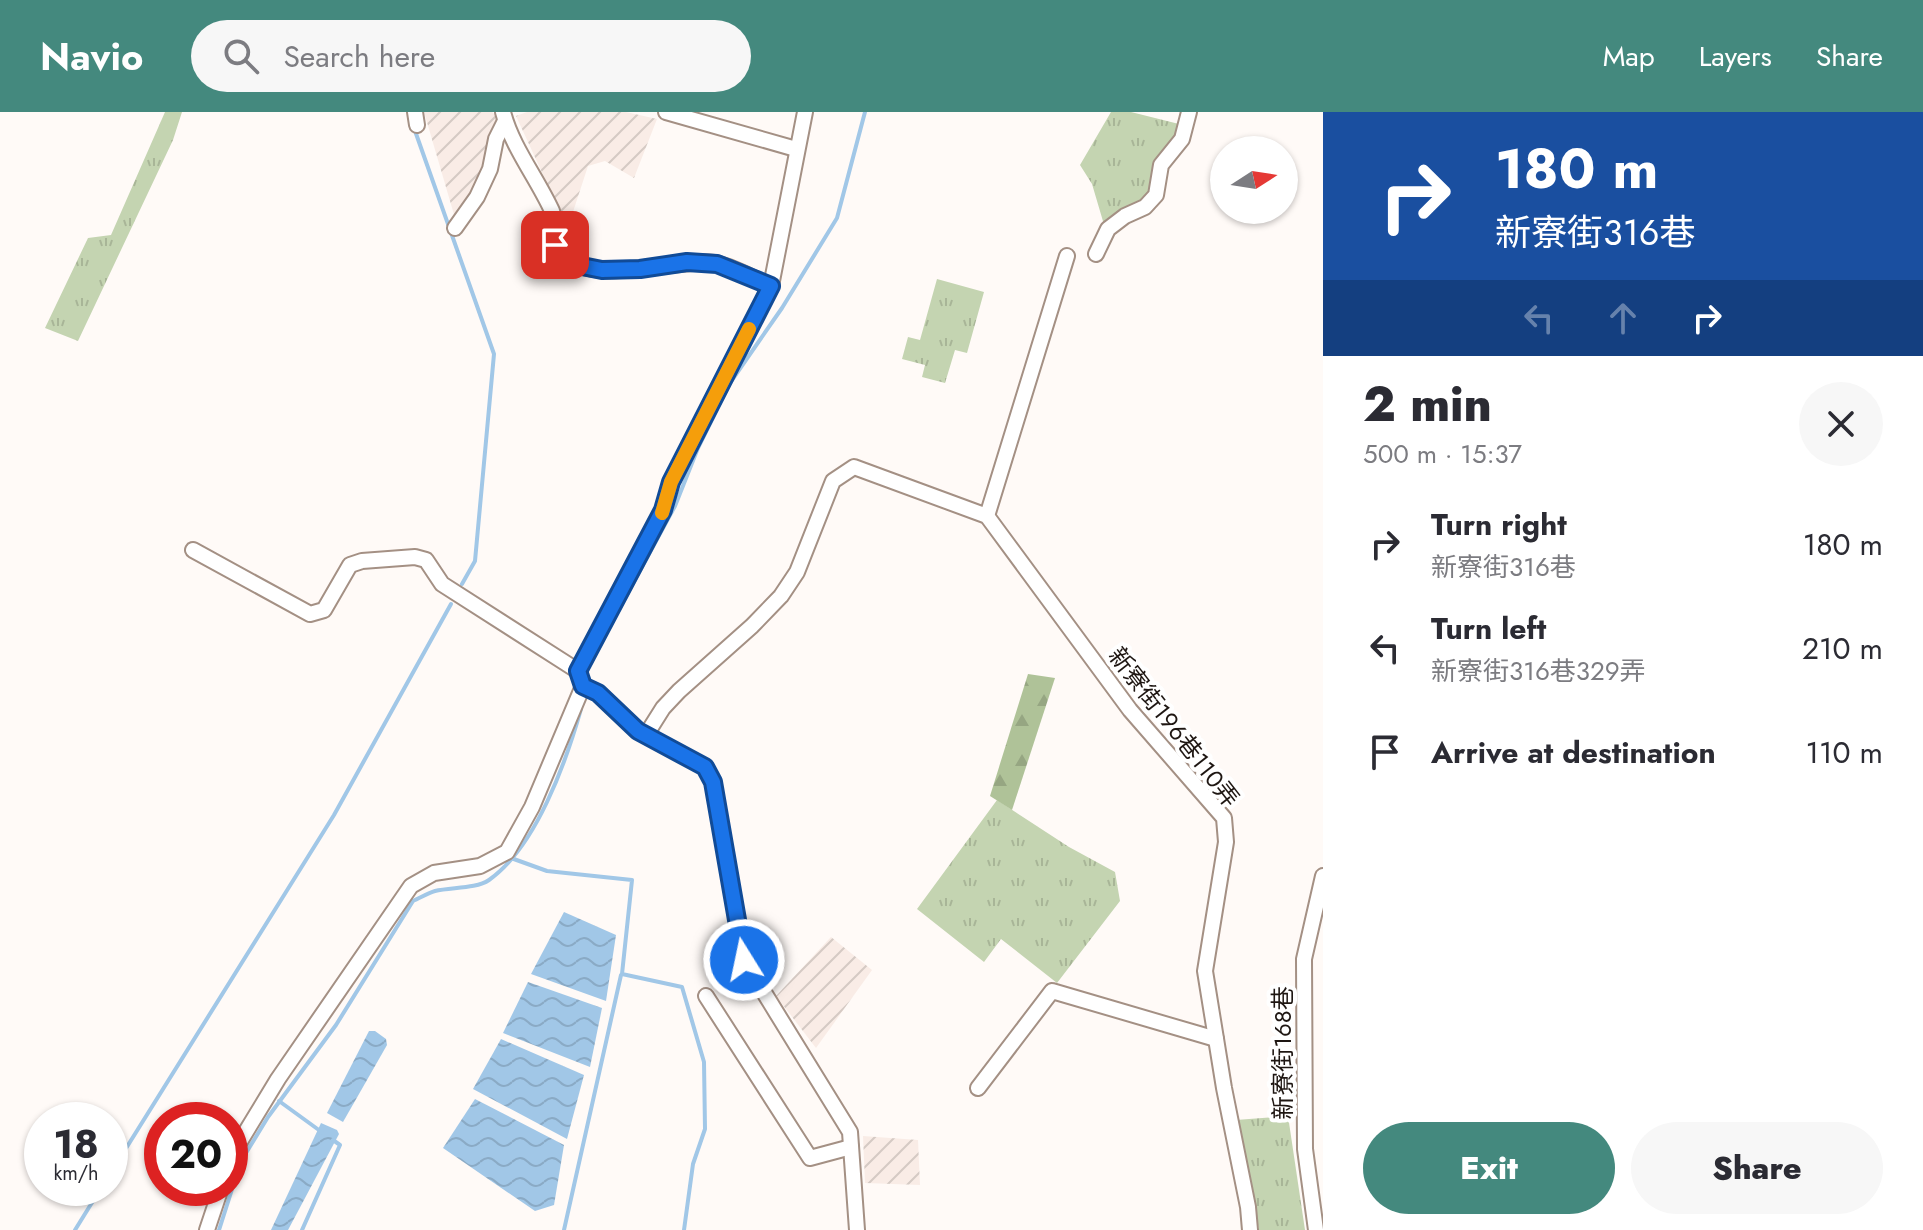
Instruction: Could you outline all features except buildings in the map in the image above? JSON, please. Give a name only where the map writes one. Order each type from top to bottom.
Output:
[{"type":"street","points":[[666,112],[796,149]]},
{"type":"street","points":[[578,671],[663,510],[671,482],[771,286],[805,112]]},
{"type":"street","points":[[1096,254],[1108,229],[1125,216],[1145,207],[1156,195],[1161,165],[1182,139],[1189,112]]},
{"type":"street","points":[[504,117],[553,213],[555,245],[572,264],[602,270],[640,269],[687,262],[717,264],[771,286]]},
{"type":"street","points":[[455,228],[477,197],[490,169],[504,117]]},
{"type":"street","points":[[646,735],[663,708],[679,691],[781,596],[797,572],[833,481],[854,467],[987,516],[1067,256]]},
{"type":"street","name":"新寮街196巷110弄","points":[[987,516],[1130,710],[1224,818],[1226,842],[1205,971],[1250,1230]]},
{"type":"street","points":[[193,550],[310,614],[324,610],[350,565],[362,561],[415,557],[426,560],[442,584],[578,671],[583,686],[532,807],[507,852],[480,866],[434,873],[411,886],[278,1079],[248,1128]]},
{"type":"street","points":[[583,686],[598,693],[646,735],[705,767],[713,782],[744,960],[850,1132],[857,1230]]},
{"type":"street","name":"新寮街168巷","points":[[1316,1230],[1305,1149],[1304,959],[1323,876]]},
{"type":"street","points":[[978,1088],[1052,991],[1216,1039]]},
{"type":"street","points":[[706,996],[810,1158],[851,1147]]},
{"type":"street","points":[[207,1230],[215,1206]]},
{"type":"shaded area","points":[[424,112],[492,112],[498,117],[483,174],[455,218]]},
{"type":"shaded area","points":[[527,112],[626,112],[657,119],[634,178],[605,161],[588,166],[571,218],[563,218],[516,116]]},
{"type":"shaded area","points":[[831,937],[872,970],[816,1048],[776,996]]},
{"type":"shaded area","points":[[863,1136],[918,1140],[920,1185],[865,1183]]},
{"type":"green space","points":[[165,112],[182,112],[173,140],[78,341],[45,328],[88,238],[111,235]]},
{"type":"green space","points":[[1111,112],[1131,112],[1183,125],[1156,193],[1105,228],[1092,184],[1080,165]]},
{"type":"green space","points":[[937,279],[984,292],[967,353],[955,350],[945,383],[922,377],[925,365],[902,359],[908,337],[920,340]]},
{"type":"green space","points":[[1028,674],[1055,678],[1012,810],[990,796]]},
{"type":"green space","points":[[997,800],[1069,847],[1115,872],[1120,901],[1057,983],[1001,939],[984,962],[917,909]]},
{"type":"green space","points":[[1288,1116],[1305,1230],[1259,1230],[1236,1120]]},
{"type":"water","points":[[564,912],[616,935],[606,1001],[531,974]]},
{"type":"water","points":[[528,982],[602,1008],[590,1067],[503,1033]]},
{"type":"water","points":[[369,1031],[375,1031],[386,1039],[387,1045],[343,1122],[327,1113]]},
{"type":"water","points":[[501,1039],[584,1075],[567,1139],[473,1089]]},
{"type":"water","points":[[475,1099],[564,1145],[554,1205],[535,1211],[443,1148]]},
{"type":"water","points":[[321,1123],[339,1134],[288,1230],[271,1230]]},
{"type":"waterway","points":[[604,637],[675,506],[698,448],[730,383],[782,308],[837,218],[865,112]]},
{"type":"waterway","points":[[414,128],[494,354],[475,561],[462,584]]},
{"type":"waterway","points":[[128,1145],[334,815],[451,604]]},
{"type":"waterway","points":[[219,1230],[241,1161],[268,1117],[336,1025],[413,901],[435,891],[484,883],[506,865],[521,847],[558,778],[581,709]]},
{"type":"waterway","points":[[511,858],[547,871],[632,880],[622,974],[682,987],[704,1062],[705,1129],[693,1164],[684,1230]]},
{"type":"waterway","points":[[564,1230],[621,975]]},
{"type":"waterway","points":[[279,1101],[323,1133]]},
{"type":"waterway","points":[[302,1230],[340,1145],[333,1140]]},
{"type":"waterway","points":[[75,1230],[90,1206]]},
{"type":"slow traffic","points":[[662,513],[671,482],[749,329]]},
{"type":"route","points":[[555,245],[572,264],[602,270],[640,269],[687,262],[717,264],[771,286],[671,482],[663,510],[578,671],[583,686],[598,693],[638,731],[705,767],[713,782],[744,960]]}]
